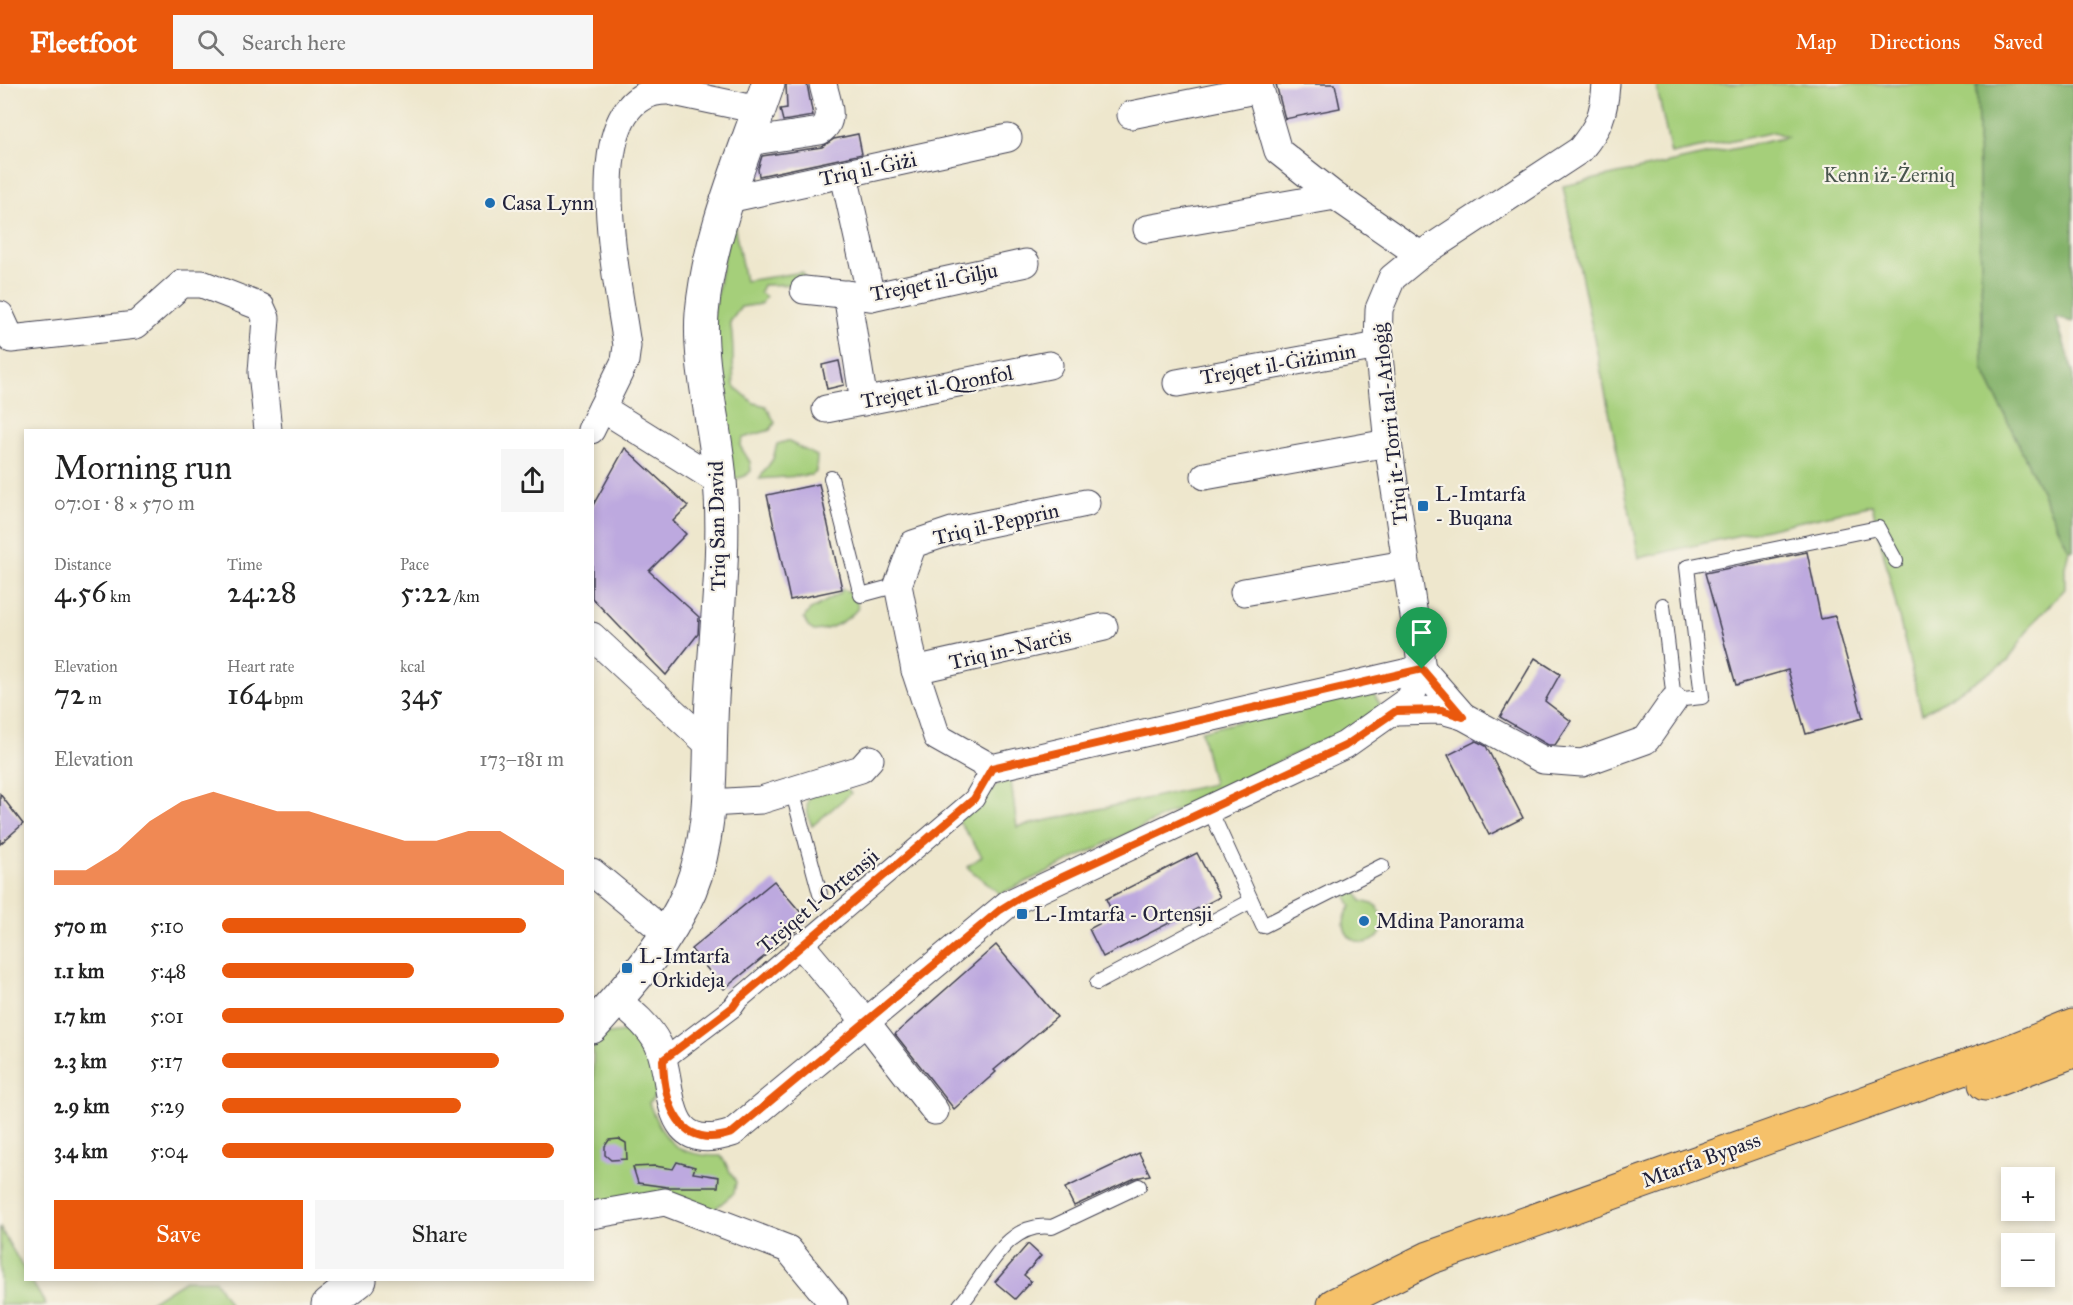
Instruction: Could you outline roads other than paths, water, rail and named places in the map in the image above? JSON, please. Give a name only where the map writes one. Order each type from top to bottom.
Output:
[{"type":"highway","name":"Mtarfa Bypass","points":[[1334,1305],[1429,1258],[2016,1049],[2073,1026]]},
{"type":"highway","name":"Mtarfa Bypass","points":[[1379,1305],[1438,1275],[2032,1068],[2073,1051]]},
{"type":"street","points":[[748,142],[820,131],[826,128],[830,116],[823,84]]},
{"type":"street","name":"Triq it-Torri tal-Arloġġ","points":[[1422,669],[1388,442],[1378,346],[1379,309],[1392,278],[1420,255],[1580,150],[1594,132],[1604,112],[1606,84]]},
{"type":"street","points":[[1131,115],[1260,86],[1278,151],[1335,196],[1420,255]]},
{"type":"street","points":[[720,482],[597,419],[625,361],[627,346],[609,205],[612,147],[622,114],[638,98],[655,90],[764,97]]},
{"type":"street","name":"Triq San David","points":[[594,1025],[638,976],[667,934],[698,868],[710,803],[709,745],[720,563],[720,482],[702,316],[705,286],[728,199],[764,97]]},
{"type":"street","name":"Triq il-Ġiżi","points":[[728,199],[1008,138]]},
{"type":"street","points":[[844,175],[859,296],[864,402]]},
{"type":"street","points":[[1147,229],[1335,196]]},
{"type":"street","name":"Trejqet il-Ġilju","points":[[804,290],[859,296],[1026,263]]},
{"type":"street","points":[[0,315],[11,339],[136,325],[182,284],[202,284],[261,307],[266,318],[262,372],[268,429]]},
{"type":"street","name":"Trejqet il-Ġiżimin","points":[[1178,383],[1378,346]]},
{"type":"street","name":"Trejqet il-Qronfol","points":[[826,409],[1048,365]]},
{"type":"street","points":[[1205,476],[1388,442]]},
{"type":"street","name":"Triq il-Pepprin","points":[[898,585],[913,544],[952,531],[1086,503]]},
{"type":"street","points":[[1244,592],[1405,564]]},
{"type":"street","points":[[898,585],[915,670],[937,737],[992,768],[1422,669]]},
{"type":"street","name":"Triq in-Narċis","points":[[915,670],[1104,627]]},
{"type":"street","points":[[594,638],[709,745]]},
{"type":"street","points":[[1422,669],[1463,717]]},
{"type":"street","points":[[616,1000],[636,1015],[657,1042],[663,1060],[671,1104],[684,1129],[694,1136],[721,1137],[732,1133],[1008,904],[1345,746],[1410,699],[1422,669]]},
{"type":"street","points":[[1396,711],[1442,710],[1463,717],[1543,760],[1582,763],[1646,740],[1674,700]]},
{"type":"street","points":[[710,803],[761,800],[861,769],[870,759]]},
{"type":"street","name":"Trejqet l-Ortensji","points":[[663,1060],[733,1007],[738,1000],[974,799],[992,768]]},
{"type":"street","points":[[594,874],[667,934]]},
{"type":"street","points":[[802,946],[866,1022],[935,1111]]},
{"type":"street","points":[[594,1215],[665,1202],[788,1249],[834,1305]]},
{"type":"street","points":[[328,1305],[360,1281]]},
{"type":"lane","points":[[831,477],[861,595],[898,585]]},
{"type":"lane","points":[[1663,605],[1674,700],[1702,697],[1687,567],[1878,528],[1896,561]]},
{"type":"lane","points":[[792,790],[820,894]]},
{"type":"lane","points":[[1209,808],[1263,926],[1382,866]]},
{"type":"lane","points":[[1097,983],[1251,900]]},
{"type":"lane","points":[[960,1305],[1009,1239],[1041,1225],[1052,1227],[1139,1186]]},
{"type":"place","name":"Casa Lynn","points":[[490,203]]},
{"type":"place","name":"L-Imtarfa - Buqana","points":[[1423,506]]},
{"type":"place","name":"L-Imtarfa - Ortensji","points":[[1022,914]]},
{"type":"place","name":"Mdina Panorama","points":[[1364,921]]},
{"type":"place","name":"L-Imtarfa - Orkideja","points":[[627,968]]},
{"type":"park label","name":"Kenn iż-Żerniq","points":[[1889,175]]}]
